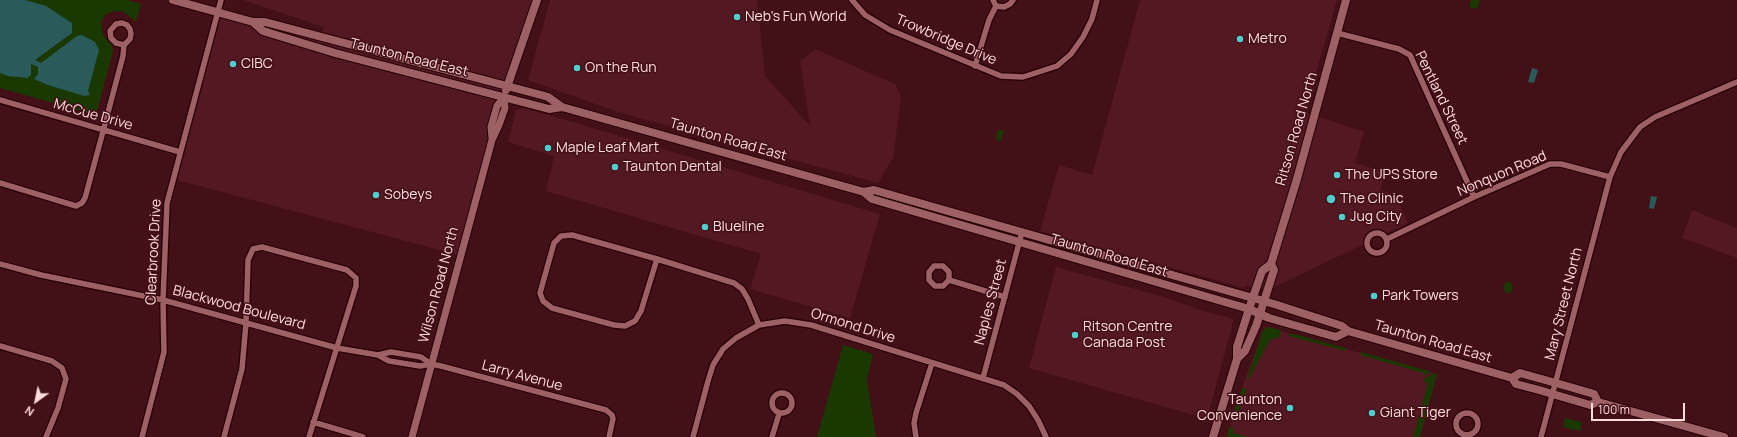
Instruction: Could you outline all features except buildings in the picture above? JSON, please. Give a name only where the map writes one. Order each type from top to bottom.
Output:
[{"type":"main road","name":"Taunton Road East","points":[[173,0],[254,22],[265,22],[548,97],[562,107],[864,192],[872,199],[1249,309],[1269,318],[1336,337],[1348,332]]},
{"type":"main road","name":"Wilson Road North","points":[[504,97],[537,0]]},
{"type":"main road","name":"Ritson Road North","points":[[1238,358],[1236,347],[1262,271],[1271,264],[1297,179],[1346,0]]},
{"type":"main road","name":"Taunton Road East","points":[[254,22],[263,31],[324,50],[549,109],[562,107]]},
{"type":"main road","name":"Taunton Road East","points":[[864,192],[874,190],[1264,301],[1342,326],[1348,332],[1512,378],[1516,384],[1590,405],[1598,402],[1724,437]]},
{"type":"main road","name":"Ritson Road North","points":[[1213,437],[1238,358],[1245,351],[1260,314],[1274,270],[1271,264]]},
{"type":"main road","name":"Taunton Road East","points":[[1512,378],[1520,373],[1594,394],[1598,402]]},
{"type":"street","name":"Clearbrook Drive","points":[[142,437],[164,352],[163,300],[166,208],[221,0]]},
{"type":"street","name":"Trowbridge Drive","points":[[852,0],[865,15],[890,30],[1001,76],[1023,77],[1057,66],[1071,54],[1083,37],[1092,19],[1097,0]]},
{"type":"street","points":[[993,0],[996,6]]},
{"type":"street","points":[[996,6],[1004,7],[1010,4],[1013,0]]},
{"type":"street","points":[[975,66],[991,16],[996,6]]},
{"type":"street","name":"Pentland Street","points":[[1337,33],[1399,49],[1410,55],[1474,197]]},
{"type":"street","points":[[0,183],[76,206],[82,203],[85,198],[123,56],[124,45]]},
{"type":"street","points":[[1610,177],[1625,146],[1646,122],[1737,82]]},
{"type":"street","name":"Wilson Road North","points":[[412,437],[492,140],[499,126],[505,108],[504,97]]},
{"type":"street","name":"McCue Drive","points":[[0,100],[180,152]]},
{"type":"street","name":"Nonquon Road","points":[[1387,239],[1474,197],[1550,164],[1560,164],[1610,177]]},
{"type":"street","name":"Mary Street North","points":[[1541,437],[1610,177]]},
{"type":"street","name":"Naples Street","points":[[983,378],[1022,232]]},
{"type":"street","points":[[657,259],[642,310],[635,321],[625,326],[614,325],[552,308],[543,301],[540,293],[554,243],[562,236],[572,236],[657,259],[734,283],[742,289],[748,299],[759,325]]},
{"type":"street","points":[[224,437],[242,369],[246,323],[248,260],[253,249],[262,247],[347,270],[356,278],[356,286],[309,437]]},
{"type":"street","name":"Blackwood Boulevard","points":[[0,264],[41,276],[163,300],[337,348],[378,355],[389,361],[420,366],[431,364]]},
{"type":"street","points":[[949,280],[1005,297]]},
{"type":"street","name":"Ormond Drive","points":[[693,437],[713,365],[723,349],[736,338],[759,325],[785,321],[811,325],[1004,385],[1018,394],[1029,406],[1046,437]]},
{"type":"street","points":[[0,346],[52,361],[62,368],[66,379],[58,408],[46,437]]},
{"type":"street","name":"Blackwood Boulevard","points":[[378,355],[392,352],[422,358],[431,364]]},
{"type":"street","points":[[916,437],[914,423],[916,413],[932,363]]},
{"type":"street","name":"Larry Avenue","points":[[431,364],[606,410],[612,415],[613,419],[609,437]]},
{"type":"street","points":[[1464,412],[1470,412],[1477,419],[1478,427],[1472,434],[1464,436],[1457,429],[1456,422],[1459,415],[1464,412]]},
{"type":"street","points":[[772,437],[779,414]]},
{"type":"street","points":[[313,422],[363,437]]},
{"type":"shaded area","points":[[243,0],[537,0],[507,86],[497,106],[462,256],[173,179],[218,13],[321,37],[324,27]]},
{"type":"shaded area","points":[[550,0],[757,0],[765,76],[810,126],[800,61],[815,49],[895,84],[901,97],[893,158],[878,183],[621,113],[528,80]]},
{"type":"shaded area","points":[[1140,0],[1337,0],[1305,112],[1364,132],[1355,163],[1386,172],[1380,190],[1396,196],[1408,223],[1268,290],[1246,286],[1244,288],[1040,231],[1059,165],[1092,175]]},
{"type":"shaded area","points":[[522,108],[880,214],[850,318],[750,289],[761,254],[546,191],[554,156],[508,142],[516,110]]},
{"type":"shaded area","points":[[1692,210],[1737,228],[1737,258],[1682,238]]},
{"type":"shaded area","points":[[1056,267],[1168,298],[1200,310],[1234,319],[1207,419],[1029,368]]},
{"type":"shaded area","points":[[1266,327],[1437,374],[1420,437],[1227,437],[1242,388],[1263,330]]},
{"type":"green space","points":[[0,0],[127,0],[141,4],[136,22],[124,12],[114,11],[105,15],[101,22],[103,35],[111,44],[113,51],[96,115],[0,88]]},
{"type":"green space","points":[[1471,0],[1480,0],[1477,9],[1469,7]]},
{"type":"green space","points":[[999,130],[1004,130],[1001,141],[996,140],[997,132]]},
{"type":"green space","points":[[1508,281],[1513,288],[1511,292],[1507,294],[1503,288],[1505,283]]},
{"type":"green space","points":[[1268,327],[1281,330],[1279,337],[1270,340],[1250,377],[1247,379],[1263,330]]},
{"type":"green space","points":[[1290,333],[1345,348],[1346,350],[1345,351],[1289,336]]},
{"type":"green space","points":[[843,345],[873,354],[867,379],[876,437],[817,437]]},
{"type":"green space","points":[[1361,352],[1432,372],[1423,376],[1424,373],[1360,355]]},
{"type":"green space","points":[[1436,373],[1437,374],[1420,437],[1413,437],[1428,383],[1424,382],[1425,378]]},
{"type":"green space","points":[[1242,388],[1247,389],[1237,417],[1241,419],[1241,421],[1232,418]]},
{"type":"green space","points":[[1565,418],[1582,422],[1580,431],[1563,427]]},
{"type":"green space","points":[[1229,427],[1234,428],[1233,433],[1248,437],[1227,437]]},
{"type":"water","points":[[0,0],[25,0],[46,6],[72,23],[72,33],[35,60],[41,63],[77,36],[82,35],[95,42],[99,50],[88,91],[90,95],[84,96],[34,79],[38,74],[38,67],[31,64],[31,75],[27,78],[8,76],[0,73]]},
{"type":"water","points":[[1532,68],[1538,70],[1534,83],[1528,82]]},
{"type":"water","points":[[1651,196],[1657,197],[1654,209],[1649,208]]},
{"type":"place","name":"Neb's Fun World","points":[[737,17]]},
{"type":"place","name":"Metro","points":[[1240,39]]},
{"type":"place","name":"CIBC","points":[[233,64]]},
{"type":"place","name":"On the Run","points":[[577,68]]},
{"type":"place","name":"Maple Leaf Mart","points":[[548,148]]},
{"type":"place","name":"Taunton Dental","points":[[615,167]]},
{"type":"place","name":"The UPS Store","points":[[1337,175]]},
{"type":"place","name":"Sobeys","points":[[376,195]]},
{"type":"place","name":"The Clinic","points":[[1331,199]]},
{"type":"place","name":"Jug City","points":[[1342,217]]},
{"type":"place","name":"Blueline","points":[[705,227]]},
{"type":"place","name":"Park Towers","points":[[1374,296]]},
{"type":"place","name":"Ritson Centre Canada Post","points":[[1075,335]]},
{"type":"place","name":"Taunton Convenience","points":[[1290,408]]},
{"type":"place","name":"Giant Tiger","points":[[1372,413]]}]
